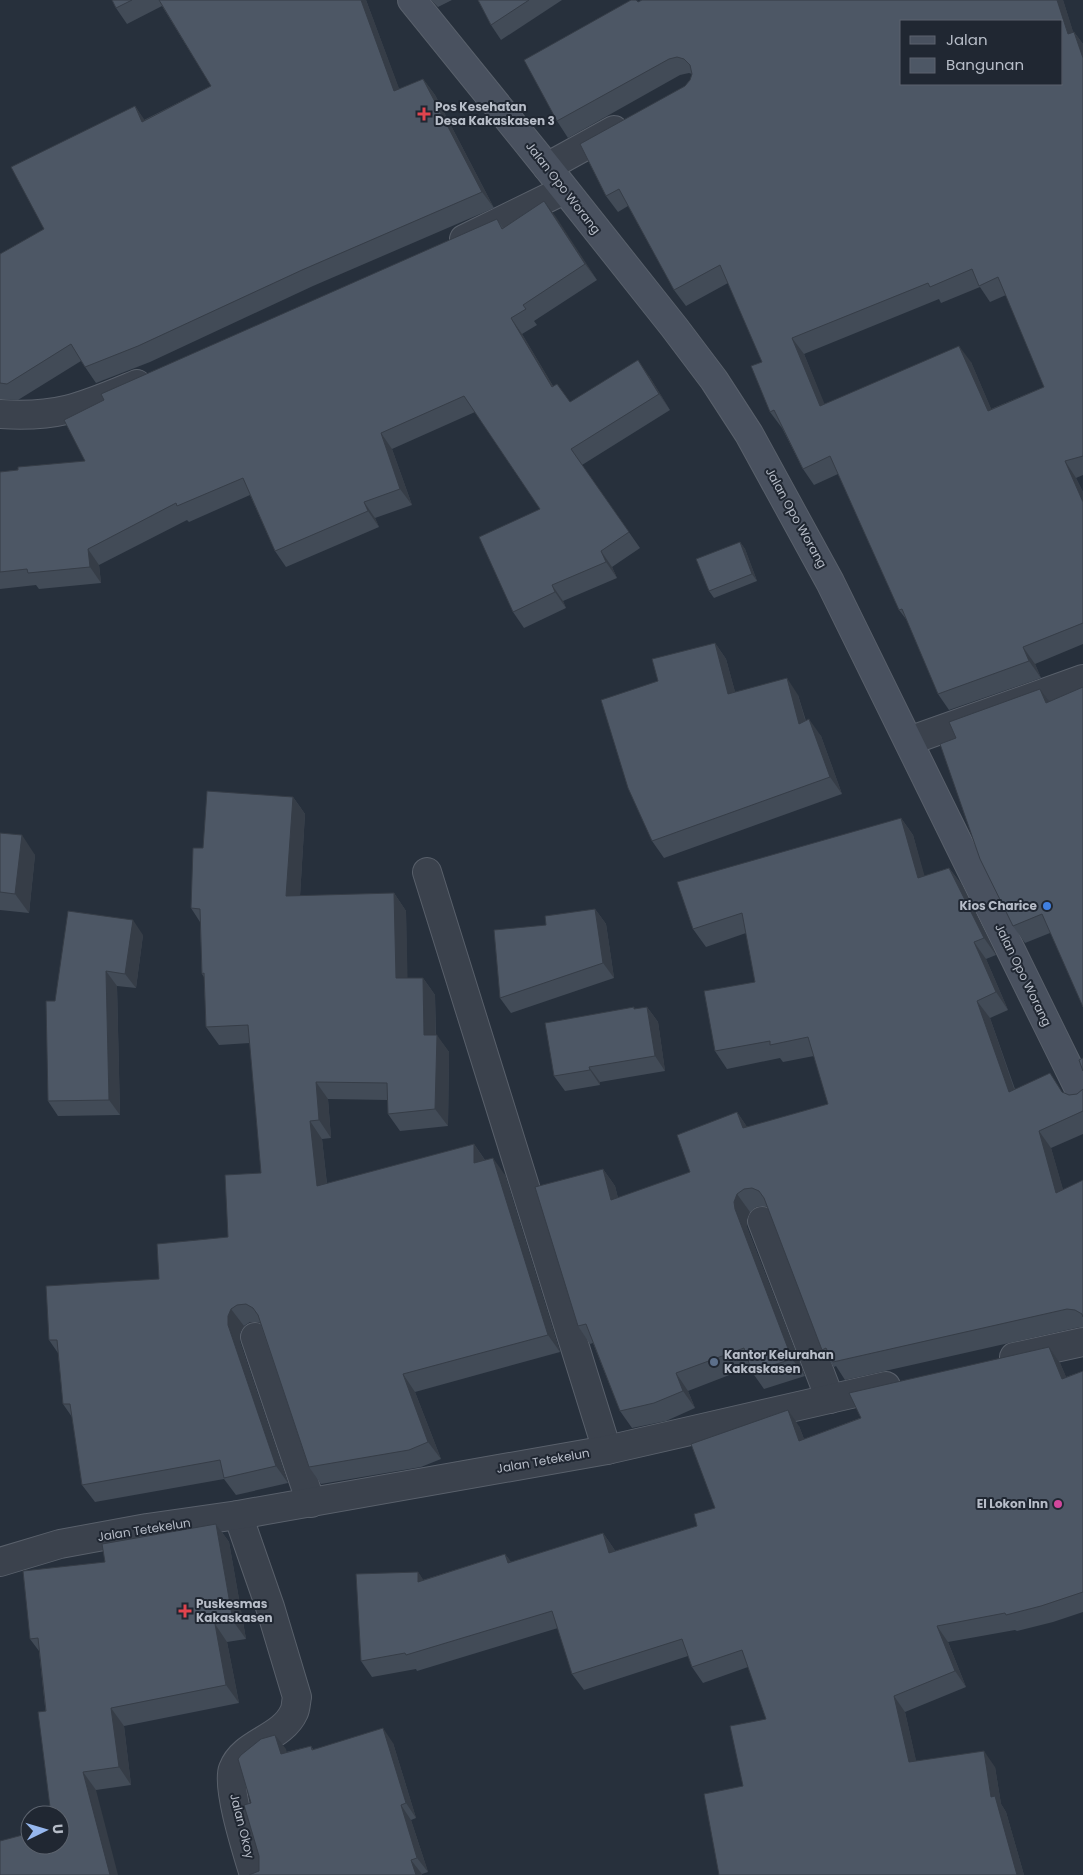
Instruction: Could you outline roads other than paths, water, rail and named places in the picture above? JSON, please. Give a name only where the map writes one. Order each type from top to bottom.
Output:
[{"type":"street","name":"Jalan Opo Worang","points":[[412,0],[547,166],[714,380],[749,434],[830,582],[1083,1097]]},
{"type":"street","points":[[547,166],[638,116]]},
{"type":"street","points":[[445,247],[480,232],[564,190]]},
{"type":"street","points":[[0,414],[26,416],[53,414],[77,408],[164,372]]},
{"type":"street","points":[[909,741],[1083,679]]},
{"type":"street","points":[[427,872],[607,1450]]},
{"type":"street","points":[[762,1221],[830,1399]]},
{"type":"street","points":[[255,1337],[311,1503]]},
{"type":"street","points":[[988,1363],[1083,1342]]},
{"type":"street","name":"Jalan Tetekelun","points":[[0,1562],[60,1544],[147,1528],[311,1503],[607,1450],[912,1380]]},
{"type":"street","name":"Jalan Okoy","points":[[238,1515],[270,1607],[297,1697],[294,1712],[278,1732],[243,1754],[232,1770],[233,1793],[254,1875]]},
{"type":"place","name":"Pos Kesehatan Desa Kakaskasen 3","points":[[424,114]]},
{"type":"place","name":"Kios Charice","points":[[1047,906]]},
{"type":"place","name":"Kantor Kelurahan Kakaskasen","points":[[714,1362]]},
{"type":"place","name":"El Lokon Inn","points":[[1058,1504]]},
{"type":"place","name":"Puskesmas Kakaskasen","points":[[185,1611]]}]
